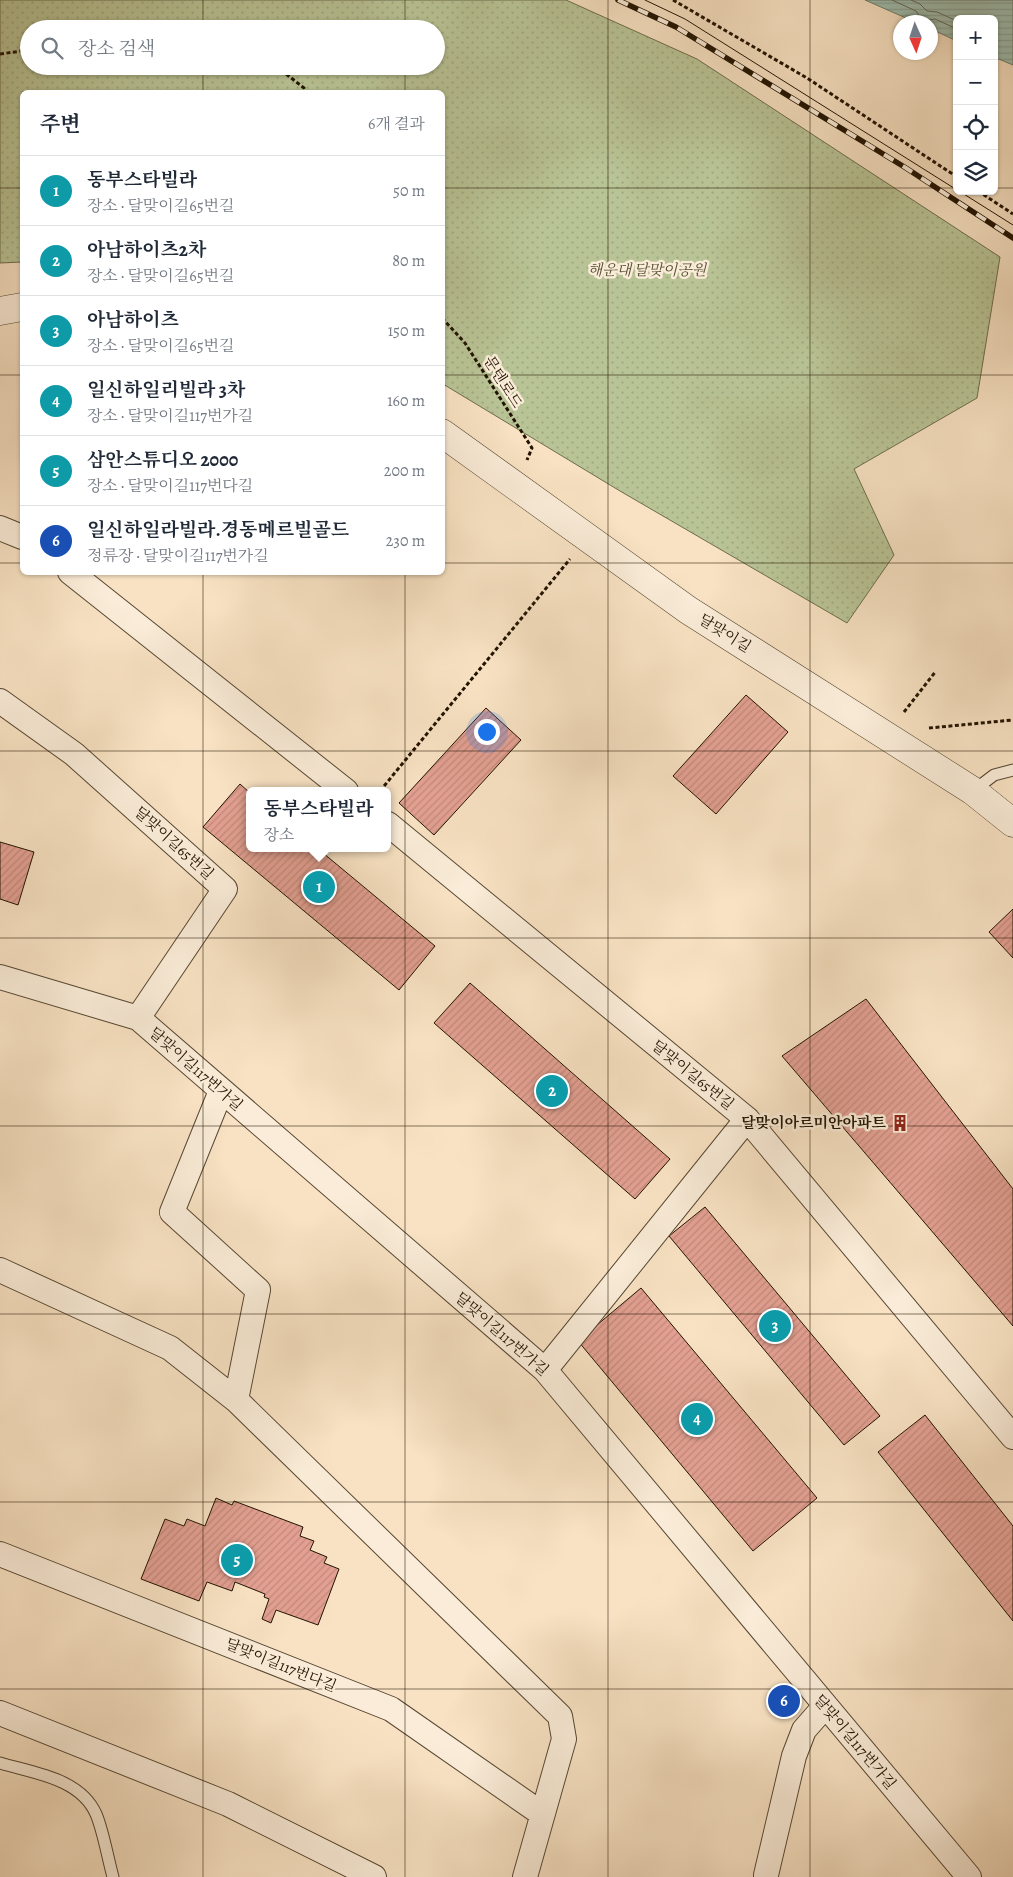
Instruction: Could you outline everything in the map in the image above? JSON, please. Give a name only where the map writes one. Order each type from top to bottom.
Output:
[{"type":"street","points":[[0,311],[20,307]]},
{"type":"street","name":"달맞이길","points":[[445,436],[688,610],[973,791],[1013,823]]},
{"type":"street","points":[[0,528],[20,535]]},
{"type":"street","points":[[74,575],[341,787]]},
{"type":"street","name":"달맞이길65번길","points":[[0,701],[74,754],[225,889],[138,1018]]},
{"type":"street","name":"달맞이길65번길","points":[[391,826],[747,1119],[1013,1437]]},
{"type":"street","name":"달맞이길117번가길","points":[[0,977],[138,1018],[545,1370],[968,1877]]},
{"type":"street","points":[[221,1091],[172,1212],[258,1290],[236,1400]]},
{"type":"street","points":[[545,1370],[747,1119]]},
{"type":"street","points":[[0,1270],[170,1348],[236,1400],[560,1716],[564,1738],[525,1877]]},
{"type":"street","name":"달맞이길117번다길","points":[[0,1554],[391,1709],[542,1814]]},
{"type":"street","points":[[766,1877],[794,1756],[804,1730],[824,1706]]},
{"type":"street","points":[[0,1713],[228,1804],[374,1877]]},
{"type":"lane","points":[[973,791],[994,775],[1013,770]]},
{"type":"lane","points":[[0,1763],[67,1783],[83,1797],[96,1813],[113,1877]]},
{"type":"path","points":[[673,0],[807,78],[953,174]]},
{"type":"path","points":[[0,54],[20,51]]},
{"type":"path","points":[[287,75],[305,90]]},
{"type":"path","points":[[984,195],[1013,214]]},
{"type":"path","name":"문텐로드","points":[[445,321],[466,343],[532,448],[526,463]]},
{"type":"path","points":[[383,787],[588,538]]},
{"type":"path","points":[[902,715],[936,672]]},
{"type":"path","points":[[923,728],[1013,720]]},
{"type":"green space","name":"해운대 달맞이공원","points":[[0,0],[566,0],[697,59],[1000,257],[977,398],[854,469],[894,555],[847,623],[620,491],[445,385],[445,90],[20,90],[20,262],[0,263]]},
{"type":"water","points":[[865,0],[1013,0],[1013,65],[998,59],[998,15],[953,15],[953,39],[938,32],[938,15],[899,15]]},
{"type":"building","points":[[746,695],[788,732],[716,814],[673,776]]},
{"type":"building","points":[[486,708],[521,740],[434,835],[399,803]]},
{"type":"building","points":[[240,784],[246,789],[246,852],[322,852],[435,946],[399,990],[203,827]]},
{"type":"building","points":[[0,842],[34,852],[18,905],[0,899]]},
{"type":"building","points":[[1013,909],[1013,958],[989,932]]},
{"type":"building","points":[[470,983],[670,1159],[635,1199],[434,1023]]},
{"type":"building","name":"달맞이아르미안아파트","points":[[866,999],[1013,1189],[1013,1326],[782,1056]]},
{"type":"building","points":[[705,1207],[880,1416],[844,1445],[669,1236]]},
{"type":"building","points":[[641,1288],[817,1498],[753,1551],[578,1341]]},
{"type":"building","points":[[925,1415],[1013,1526],[1013,1621],[878,1452]]},
{"type":"building","points":[[216,1498],[232,1505],[234,1501],[303,1527],[300,1536],[314,1541],[310,1550],[327,1557],[324,1563],[339,1569],[318,1625],[276,1610],[271,1623],[262,1619],[269,1599],[264,1597],[265,1594],[235,1582],[232,1591],[207,1582],[199,1601],[141,1579],[165,1519],[184,1526],[187,1519],[205,1526]]},
{"type":"tram line","points":[[645,0],[685,19],[953,187]]},
{"type":"tram line","points":[[965,195],[1013,225]]},
{"type":"railway","points":[[618,0],[676,27],[906,168],[1013,238]]},
{"type":"place","name":"동부스타빌라","points":[[319,887]]},
{"type":"place","name":"아남하이츠2차","points":[[552,1091]]},
{"type":"place","name":"달맞이아르미안아파트","points":[[900,1123]]},
{"type":"place","name":"아남하이츠","points":[[775,1326]]},
{"type":"place","name":"일신하일리빌라 3차","points":[[697,1419]]},
{"type":"place","name":"삼안스튜디오 2000","points":[[237,1560]]},
{"type":"place","name":"일신하일라빌라.경동메르빌골드","points":[[784,1701]]}]
